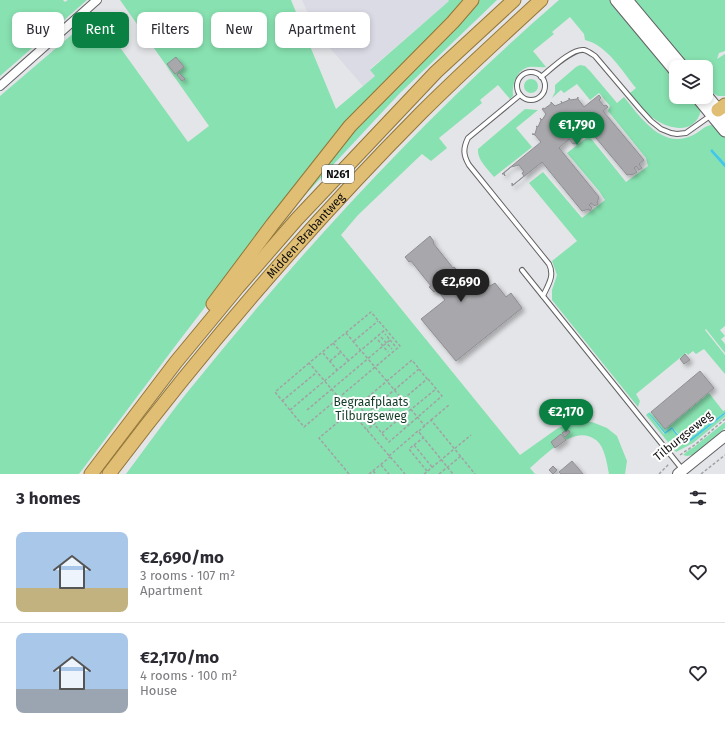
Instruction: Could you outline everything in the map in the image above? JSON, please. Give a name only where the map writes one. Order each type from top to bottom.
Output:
[{"type":"highway","name":"N261","points":[[176,362],[214,302],[350,126],[416,61],[472,0]]},
{"type":"highway","name":"Midden-Brabantweg","points":[[91,474],[176,362],[287,230],[436,72],[514,0]]},
{"type":"highway","name":"Midden-Brabantweg","points":[[109,474],[163,403],[249,300],[309,232],[420,114],[541,0]]},
{"type":"main road","points":[[616,0],[669,64]]},
{"type":"main road","points":[[627,0],[677,60]]},
{"type":"main road","points":[[708,104],[720,112]]},
{"type":"main road","points":[[713,104],[720,112],[725,131]]},
{"type":"street","points":[[0,86],[97,0]]},
{"type":"street","points":[[681,472],[725,436]]},
{"type":"lane","points":[[541,77],[569,55],[577,51],[586,50],[595,56],[640,109],[661,129],[677,134],[686,132],[720,112]]},
{"type":"lane","points":[[530,72],[538,74],[541,77],[544,81],[544,90],[540,97],[527,100],[520,95],[517,87],[519,79],[522,76],[530,72]]},
{"type":"lane","points":[[520,95],[468,138],[464,147],[465,157],[469,166],[550,264],[552,276],[543,296]]},
{"type":"lane","points":[[522,270],[675,459],[681,472]]},
{"type":"path","points":[[371,312],[378,321],[400,346],[304,427],[275,392],[371,312]]},
{"type":"path","points":[[354,341],[378,321]]},
{"type":"path","points":[[290,410],[386,329]]},
{"type":"path","points":[[346,333],[425,426]]},
{"type":"path","points":[[385,334],[395,346]]},
{"type":"path","points":[[381,337],[392,349]]},
{"type":"path","points":[[378,340],[388,352]]},
{"type":"path","points":[[307,410],[390,340]]},
{"type":"path","points":[[334,343],[349,360]]},
{"type":"path","points":[[322,352],[337,370]]},
{"type":"path","points":[[330,361],[341,352]]},
{"type":"path","points":[[349,474],[320,438],[358,405],[412,360],[442,396],[389,442],[358,405]]},
{"type":"path","points":[[309,363],[404,474]]},
{"type":"path","points":[[366,414],[419,369]]},
{"type":"path","points":[[282,401],[317,372]]},
{"type":"path","points":[[367,430],[428,379]]},
{"type":"path","points":[[382,433],[436,389]]},
{"type":"path","points":[[369,474],[449,405]]},
{"type":"path","name":"Tilburgseweg","points":[[659,474],[675,459],[696,444],[725,419]]},
{"type":"path","points":[[431,420],[475,474]]},
{"type":"path","points":[[418,431],[448,467],[452,474]]},
{"type":"path","points":[[424,474],[471,435]]},
{"type":"path","points":[[406,452],[423,438]]},
{"type":"path","points":[[414,445],[432,467]]},
{"type":"path","points":[[409,449],[427,471]]},
{"type":"path","points":[[701,474],[725,455]]},
{"type":"path","points":[[439,474],[461,456]]},
{"type":"path","points":[[381,464],[389,474]]},
{"type":"path","points":[[373,471],[376,474]]},
{"type":"shaded area","points":[[302,0],[449,1],[370,69],[375,76],[363,86],[330,48],[370,48],[370,12],[307,12]]},
{"type":"green space","points":[[0,0],[63,0],[65,2],[68,0],[87,0],[64,20],[64,12],[12,12],[12,48],[32,48],[0,76]]},
{"type":"green space","points":[[120,0],[291,0],[296,12],[275,12],[275,48],[311,48],[336,109],[375,76],[370,70],[449,1],[448,0],[468,0],[262,233],[79,474],[0,474],[0,96],[56,48],[64,48],[64,41],[72,34],[72,48],[120,48],[188,142],[209,126],[154,48],[203,48],[203,12],[137,12],[137,24]]},
{"type":"green space","points":[[476,0],[497,0],[400,93],[277,225],[332,153]]},
{"type":"green space","name":"Begraafplaats Tilburgseweg","points":[[559,0],[610,0],[669,69],[669,104],[697,104],[701,110],[694,123],[683,128],[676,128],[656,120],[642,108],[630,93],[636,88],[620,67],[600,47],[585,40],[584,34],[570,17],[552,32],[554,34],[533,51],[546,67],[529,67],[521,71],[514,83],[513,96],[510,99],[498,85],[480,100],[482,103],[439,138],[447,148],[431,161],[422,154],[358,215],[341,235],[520,455],[558,428],[575,422],[592,422],[607,428],[617,436],[627,461],[625,474],[609,474],[605,456],[599,443],[588,436],[579,435],[570,438],[552,449],[530,468],[535,474],[126,474],[166,420],[232,337],[320,236],[412,138],[509,45]]},
{"type":"green space","points":[[634,0],[725,0],[725,51],[719,53],[717,59],[725,54],[725,96],[718,96],[713,93],[713,60],[682,60]]},
{"type":"green space","points":[[580,65],[585,66],[590,71],[617,103],[624,97],[645,122],[661,135],[680,139],[691,136],[705,127],[715,125],[725,136],[725,163],[713,150],[710,151],[725,168],[725,326],[720,330],[725,336],[721,339],[725,344],[725,353],[706,329],[705,330],[725,355],[725,374],[704,349],[696,354],[693,351],[688,355],[686,353],[636,394],[640,401],[638,407],[552,300],[552,290],[557,275],[552,261],[577,241],[529,183],[543,172],[582,218],[605,200],[567,153],[589,136],[626,182],[648,166],[646,158],[608,111],[610,106],[599,93],[590,100],[577,84],[564,93],[561,90],[552,98],[555,92],[555,85]]},
{"type":"green space","points":[[531,79],[536,81],[538,86],[536,91],[531,93],[526,91],[524,86],[526,81]]},
{"type":"green space","points":[[525,109],[538,110],[516,128],[532,147],[494,177],[481,161],[478,149]]},
{"type":"green space","points":[[709,393],[723,411],[725,410],[725,412],[690,439],[683,439],[672,427],[665,432],[649,413],[650,412],[665,429]]},
{"type":"green space","points":[[648,413],[664,434],[672,429],[682,440],[691,441],[725,414],[725,417],[693,443],[676,452],[646,415]]},
{"type":"green space","points":[[725,422],[725,428],[693,455],[683,455],[694,447]]},
{"type":"water","points":[[712,149],[725,163],[725,168],[710,151]]},
{"type":"water","points":[[725,412],[725,414],[691,441],[685,441],[680,438],[672,429],[665,434],[648,413],[665,432],[672,427],[684,439],[690,439]]},
{"type":"building","points":[[176,57],[184,67],[175,74],[167,64]]},
{"type":"building","points":[[179,73],[185,79],[182,81],[177,75]]},
{"type":"building","points":[[599,95],[601,98],[599,100],[604,106],[606,105],[608,107],[603,111],[644,160],[639,164],[642,168],[639,170],[636,166],[634,168],[637,172],[627,175],[586,126],[576,134],[580,139],[576,143],[573,144],[569,139],[559,148],[599,197],[598,204],[595,206],[591,203],[589,205],[592,208],[590,211],[589,209],[582,211],[542,162],[512,186],[512,183],[513,185],[524,176],[522,173],[524,172],[519,165],[511,167],[504,173],[505,176],[502,174],[541,142],[535,135],[532,134],[535,134],[536,126],[538,127],[541,120],[540,118],[542,120],[546,114],[542,109],[551,104],[551,102],[555,106],[569,100],[569,98],[570,100],[577,99],[578,97],[584,107]]},
{"type":"building","points":[[430,236],[434,242],[433,243],[453,268],[454,267],[459,272],[456,275],[464,284],[479,272],[490,286],[495,283],[506,297],[511,293],[522,308],[456,361],[421,319],[445,300],[437,290],[434,292],[429,287],[431,286],[411,261],[409,262],[405,257]]},
{"type":"building","points":[[685,354],[690,360],[684,364],[680,359]]},
{"type":"building","points":[[700,371],[714,388],[665,429],[651,412]]},
{"type":"building","points":[[567,429],[570,432],[565,437],[562,433]]},
{"type":"building","points":[[561,434],[566,440],[555,448],[551,442]]},
{"type":"building","points":[[572,461],[583,474],[561,474],[559,472]]},
{"type":"building","points":[[553,466],[557,470],[553,474],[549,470]]}]
